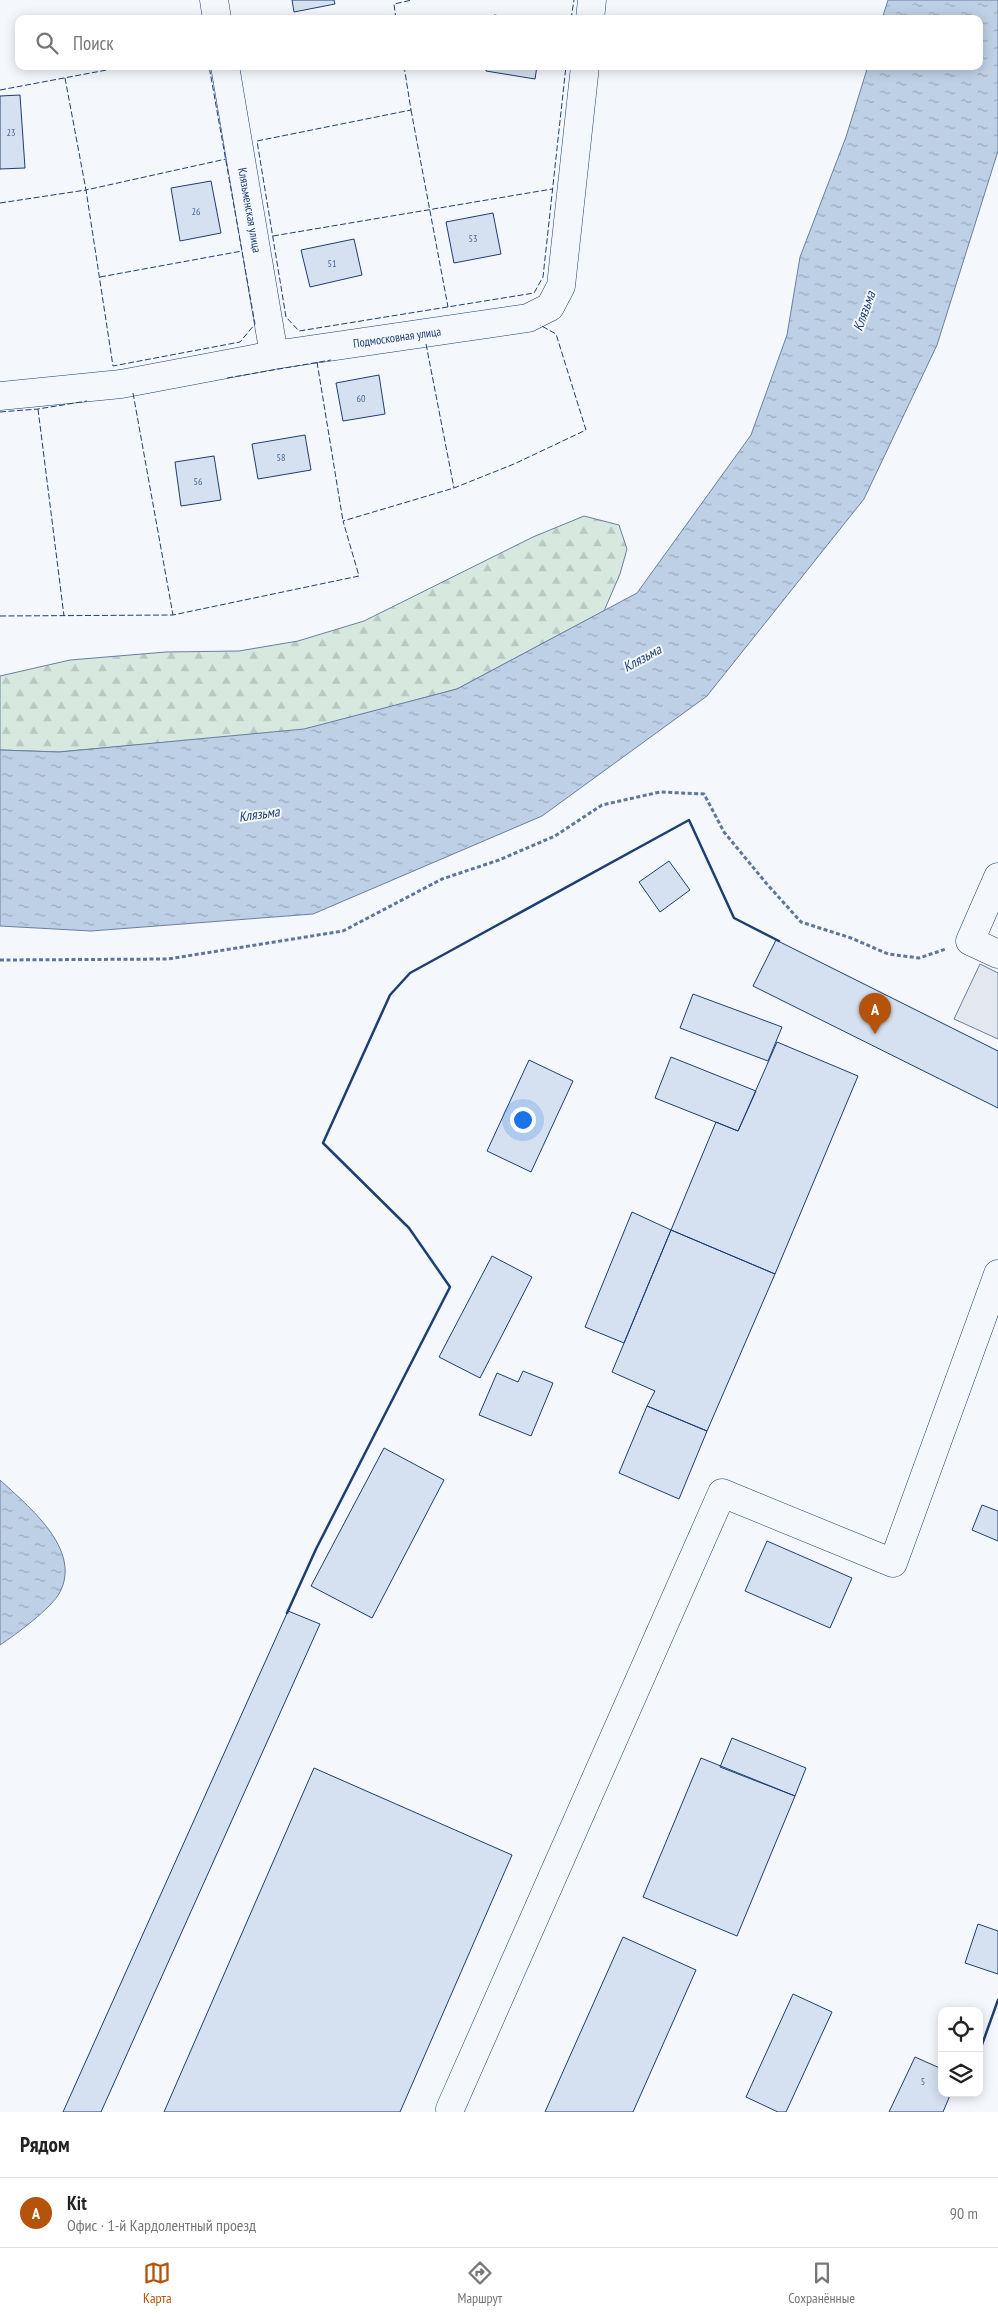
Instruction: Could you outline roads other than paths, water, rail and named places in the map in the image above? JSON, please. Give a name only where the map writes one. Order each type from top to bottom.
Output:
[{"type":"street","points":[[214,0],[216,15]]},
{"type":"street","points":[[590,15],[592,0]]},
{"type":"street","name":"Клязьменская улица","points":[[226,70],[274,354]]},
{"type":"street","name":"Подмосковная улица","points":[[0,396],[121,384],[274,354],[528,318],[550,307],[561,286],[585,70]]},
{"type":"street","points":[[998,877],[970,941],[998,954]]},
{"type":"street","points":[[450,2110],[722,1492],[893,1563],[998,1274]]},
{"type":"water","name":"Клязьма","points":[[888,0],[998,0],[998,151],[937,345],[864,499],[707,696],[542,816],[313,914],[91,931],[0,926],[0,750],[59,752],[304,729],[457,689],[637,593],[751,435],[787,335],[800,257],[846,137],[867,70],[983,70],[983,15],[883,15]]},
{"type":"water","points":[[0,1480],[24,1502],[49,1530],[64,1560],[65,1576],[60,1592],[49,1606],[33,1621],[0,1645]]},
{"type":"place","name":"Kit","points":[[875,1034]]}]
